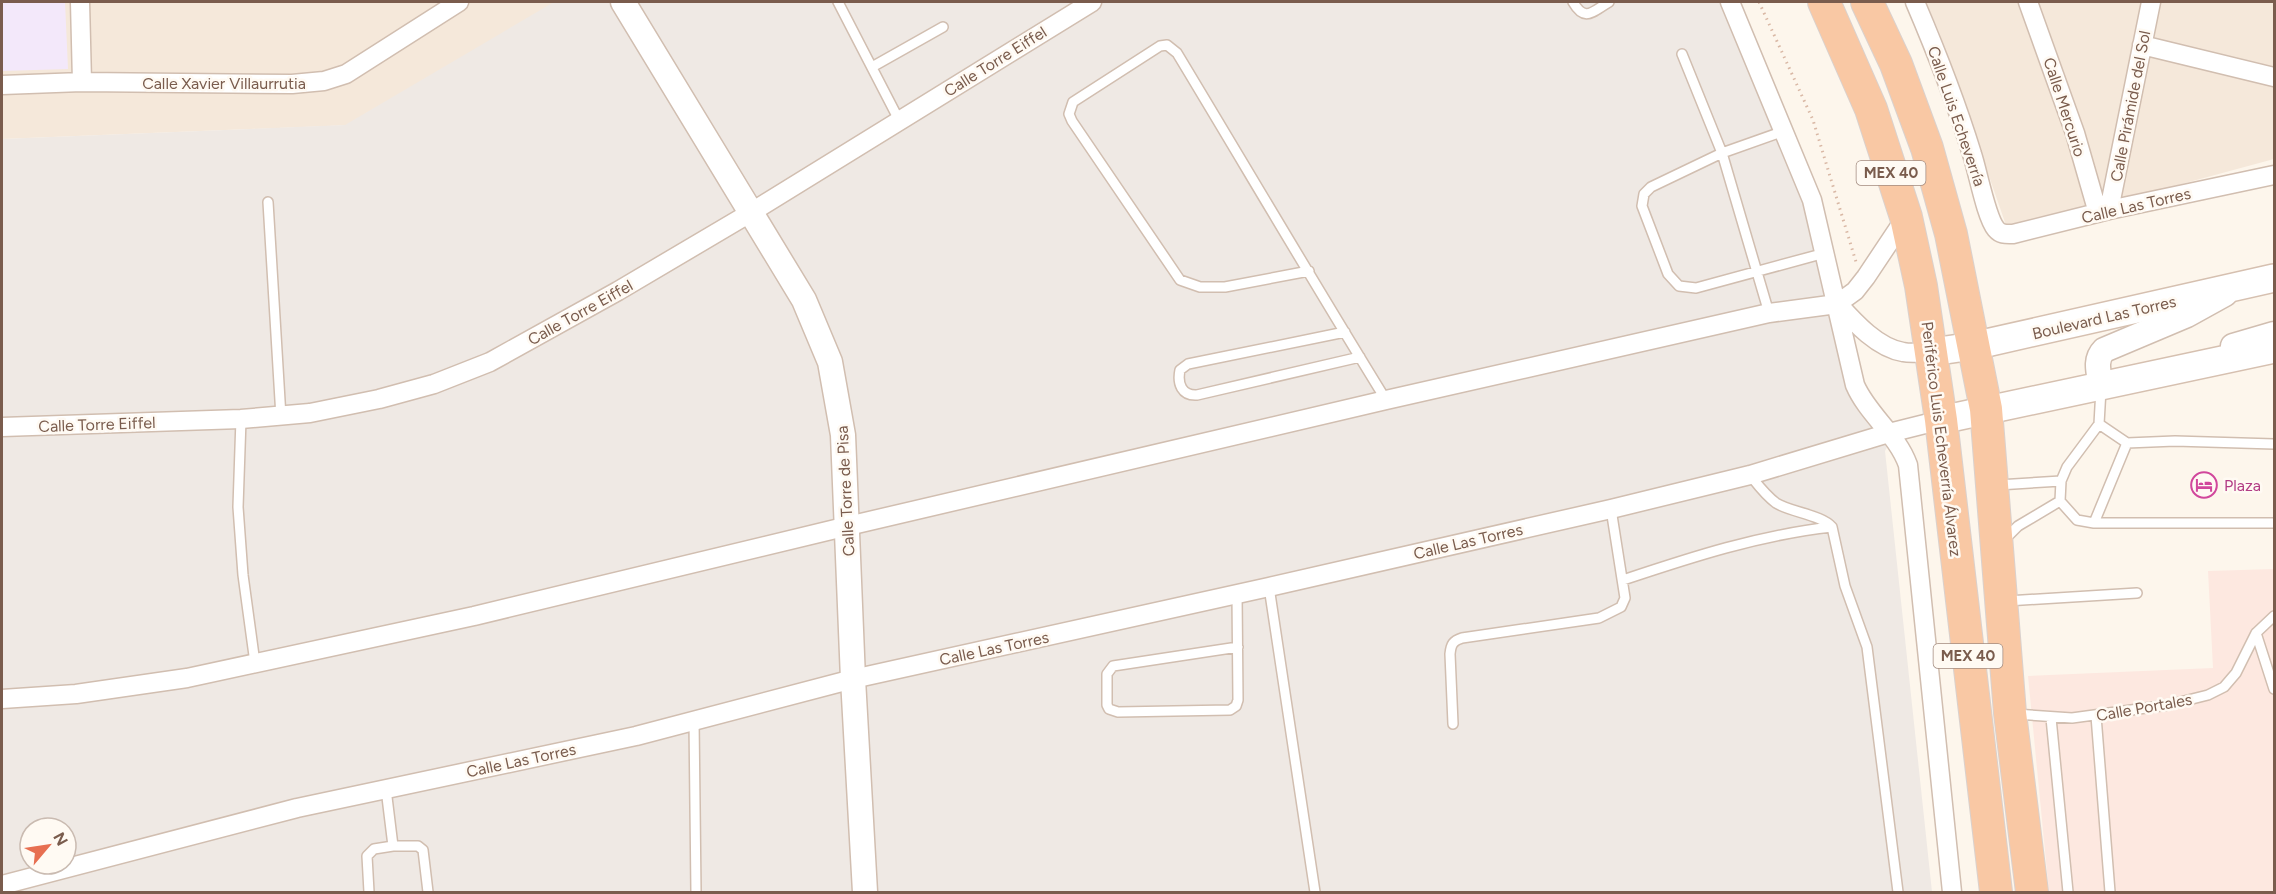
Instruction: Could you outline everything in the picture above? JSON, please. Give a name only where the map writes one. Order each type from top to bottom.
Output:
[{"type":"highway","name":"Periférico Luis Echeverría Álvarez","points":[[1824,2],[1871,110],[1906,217],[1921,286],[1941,420],[1996,892]]},
{"type":"highway","name":"MEX 40","points":[[1867,2],[1896,64],[1928,148],[1980,348],[2010,713],[2032,892]]},
{"type":"highway","points":[[1941,420],[1945,399],[1953,381],[1980,348]]},
{"type":"main road","name":"Boulevard Las Torres","points":[[1932,352],[1980,348],[2274,278]]},
{"type":"main road","points":[[1986,409],[2274,349]]},
{"type":"main road","points":[[1992,477],[1997,435],[2012,416],[2035,400]]},
{"type":"main road","name":"Calle Las Torres","points":[[1941,420],[1986,409]]},
{"type":"street","points":[[80,2],[82,82]]},
{"type":"street","name":"Calle Xavier Villaurrutia","points":[[2,85],[82,82],[292,84],[324,81],[346,74],[459,2]]},
{"type":"street","name":"Calle Torre de Pisa","points":[[623,2],[804,300],[830,362],[843,435],[865,892]]},
{"type":"street","name":"Calle Torre Eiffel","points":[[2,426],[281,417],[379,399],[434,384],[490,363],[750,213],[1092,2]]},
{"type":"street","points":[[1730,2],[1812,200],[1855,385],[1864,402],[1899,445],[1908,465],[1952,892]]},
{"type":"street","name":"Calle Luis Echeverría","points":[[1915,2],[1939,58],[1972,152],[1991,217],[1998,232]]},
{"type":"street","name":"Calle Mercurio","points":[[2028,2],[2104,212]]},
{"type":"street","name":"Calle Pirámide del Sol","points":[[2104,212],[2151,2]]},
{"type":"street","points":[[2142,45],[2274,77]]},
{"type":"street","name":"Calle Las Torres","points":[[1998,232],[2013,234],[2274,175]]},
{"type":"street","points":[[2,699],[76,694],[187,678],[474,616],[1386,400],[1769,313],[1838,304],[1855,291],[1866,277],[1906,217]]},
{"type":"street","points":[[2101,386],[2097,364],[2104,350],[2187,315],[2238,287]]},
{"type":"street","points":[[1838,304],[1853,321],[1893,349],[1905,353],[1932,352]]},
{"type":"street","points":[[2196,364],[2221,349],[2274,334]]},
{"type":"street","name":"Calle Las Torres","points":[[2,885],[297,808],[636,736],[853,679],[1611,509],[1750,475],[1889,433],[1941,420]]},
{"type":"lane","points":[[838,2],[899,120]]},
{"type":"lane","points":[[1573,2],[1579,12],[1584,14],[1610,2]]},
{"type":"lane","points":[[872,67],[943,27]]},
{"type":"lane","points":[[1309,271],[1225,287],[1200,287],[1179,280],[1072,121],[1069,114],[1073,102],[1160,46],[1172,48],[1177,53],[1309,271],[1386,400]]},
{"type":"lane","points":[[1682,54],[1722,153],[1769,313]]},
{"type":"lane","points":[[1784,131],[1722,153],[1651,187],[1644,194],[1642,206],[1668,274],[1679,286],[1696,288],[1825,253]]},
{"type":"lane","points":[[268,202],[281,417]]},
{"type":"lane","points":[[1345,332],[1188,364],[1179,370],[1178,379],[1183,392],[1188,395],[1197,395],[1360,357]]},
{"type":"lane","points":[[2101,386],[2098,424],[2067,467],[2061,481],[2060,501],[2077,520],[2094,523],[2274,523]]},
{"type":"lane","points":[[241,419],[238,507],[243,575],[255,663]]},
{"type":"lane","points":[[2098,424],[2127,443],[2175,441],[2274,444]]},
{"type":"lane","points":[[2094,523],[2127,443]]},
{"type":"lane","points":[[1750,475],[1764,494],[1777,504],[1825,522],[1832,527],[1845,586],[1867,646],[1898,892]]},
{"type":"lane","points":[[1992,477],[2061,481]]},
{"type":"lane","points":[[1997,547],[2018,526],[2060,501]]},
{"type":"lane","points":[[1452,724],[1450,654],[1451,645],[1455,641],[1462,638],[1599,618],[1621,607],[1625,598],[1611,509]]},
{"type":"lane","points":[[1623,580],[1713,550],[1761,538],[1832,527]]},
{"type":"lane","points":[[1269,587],[1315,892]]},
{"type":"lane","points":[[2002,602],[2137,593]]},
{"type":"lane","points":[[1237,594],[1238,647],[1238,700],[1236,706],[1230,710],[1118,712],[1109,709],[1107,705],[1107,674],[1113,666],[1119,663],[1238,647]]},
{"type":"lane","name":"Calle Portales","points":[[2010,713],[2051,718],[2096,716],[2168,705],[2208,695],[2224,687],[2236,673],[2256,633],[2274,616]]},
{"type":"lane","points":[[2256,633],[2274,688]]},
{"type":"lane","points":[[2096,716],[2110,892]]},
{"type":"lane","points":[[2051,718],[2068,892]]},
{"type":"lane","points":[[694,720],[696,892]]},
{"type":"lane","points":[[386,789],[393,846]]},
{"type":"lane","points":[[369,892],[367,856],[374,849],[393,846],[418,846],[423,850],[428,892]]},
{"type":"shaded area","points":[[2,2],[557,2],[351,125],[2,139]]},
{"type":"shaded area","points":[[2,2],[65,2],[68,69],[2,71]]},
{"type":"shaded area","points":[[554,2],[1735,2],[1766,74],[1860,391],[1894,433],[1885,451],[1932,892],[2,892],[2,139],[345,125]]},
{"type":"shaded area","points":[[1926,2],[2274,2],[2274,159],[2008,231],[1939,32]]},
{"type":"shaded area","points":[[2274,569],[2274,892],[2049,892],[2028,676],[2213,668],[2208,571]]},
{"type":"place","name":"Plaza","points":[[2204,485]]}]
